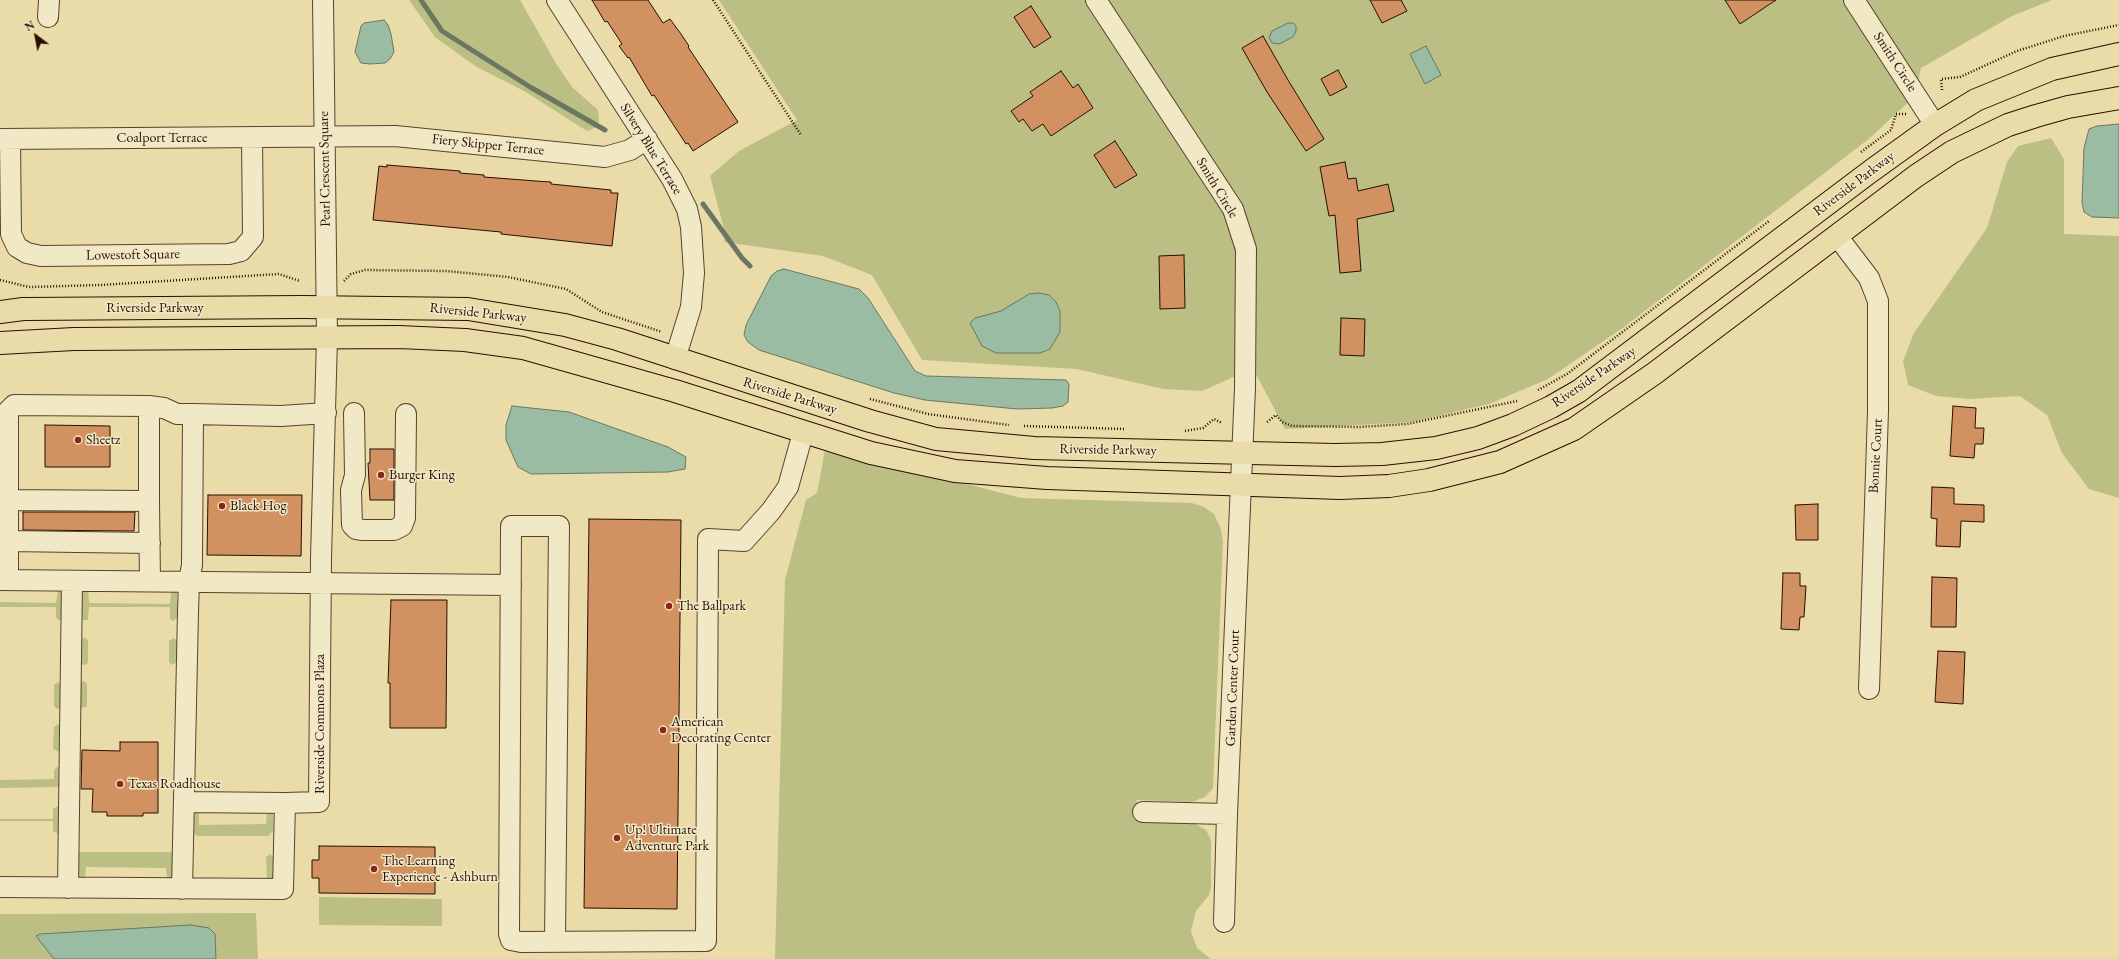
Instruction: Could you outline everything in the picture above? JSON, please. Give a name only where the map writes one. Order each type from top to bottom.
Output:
[{"type":"main road","name":"Riverside Parkway","points":[[0,312],[23,309],[327,307],[438,308],[494,312],[565,325],[617,339],[678,349],[870,421],[936,439],[1034,448],[1335,455],[1382,454],[1436,448],[1478,438],[1520,422],[1579,391],[1871,170],[1935,125],[1976,100],[2046,71],[2119,54]]},
{"type":"main road","name":"Riverside Parkway","points":[[0,344],[74,339],[399,337],[465,340],[523,348],[675,391],[803,433],[893,459],[983,474],[1047,478],[1340,488],[1389,486],[1429,480],[1500,462],[1574,429],[1610,406],[1916,176],[1952,152],[2008,126],[2042,114],[2068,107],[2119,98]]},
{"type":"street","name":"Pearl Crescent Square","points":[[324,0],[327,338]]},
{"type":"street","name":"Silvery Blue Terrace","points":[[557,0],[672,179],[687,209],[692,227],[694,248],[693,287],[691,307],[678,349]]},
{"type":"street","name":"Smith Circle","points":[[1096,0],[1223,193],[1233,209],[1240,227],[1246,250],[1245,388],[1241,453]]},
{"type":"street","name":"Smith Circle","points":[[1854,0],[1935,125]]},
{"type":"street","name":"Coalport Terrace","points":[[5,139],[324,135]]},
{"type":"street","name":"Fiery Skipper Terrace","points":[[324,135],[395,136],[605,157],[630,150],[647,140]]},
{"type":"street","name":"Lowestoft Square","points":[[5,139],[11,234],[17,247],[27,253],[41,256],[56,256],[229,254],[241,252],[253,237],[252,137]]},
{"type":"street","name":"Bonnie Court","points":[[1837,236],[1869,278],[1878,301],[1878,411],[1869,689]]},
{"type":"street","name":"Riverside Commons Plaza","points":[[285,803],[319,802],[323,433],[326,413],[327,338]]},
{"type":"street","points":[[326,413],[281,416],[177,414],[164,408],[149,406],[14,405],[8,411],[4,500],[8,541],[4,580],[511,585]]},
{"type":"street","points":[[149,406],[150,581]]},
{"type":"street","points":[[354,413],[355,476],[351,490],[352,525],[356,529],[363,530],[394,530],[402,526],[405,518],[406,414]]},
{"type":"street","points":[[182,889],[189,581],[192,565],[193,414]]},
{"type":"street","points":[[555,942],[559,526],[511,526],[509,934],[511,940],[521,942],[555,942],[706,941],[708,540],[744,541],[771,511],[788,487],[803,433]]},
{"type":"street","name":"Garden Center Court","points":[[1224,922],[1241,453]]},
{"type":"street","points":[[4,500],[149,501]]},
{"type":"street","points":[[8,541],[150,543]]},
{"type":"street","points":[[68,888],[72,581]]},
{"type":"street","points":[[0,888],[283,889],[285,803],[185,802]]},
{"type":"street","points":[[1143,812],[1227,814]]},
{"type":"path","points":[[712,0],[801,135]]},
{"type":"path","points":[[1942,90],[1941,79],[1960,77],[2017,51],[2064,36],[2119,25]]},
{"type":"path","points":[[1855,157],[1891,130],[1896,114],[1906,114]]},
{"type":"path","points":[[1534,392],[1567,374],[1774,218]]},
{"type":"path","points":[[344,281],[351,274],[365,270],[446,271],[508,277],[566,289],[602,312],[678,349]]},
{"type":"path","points":[[0,280],[29,287],[100,285],[279,274],[300,281]]},
{"type":"path","points":[[1267,422],[1276,415],[1282,422],[1292,426],[1358,427],[1407,424],[1522,398]]},
{"type":"path","points":[[869,399],[928,414],[1013,425]]},
{"type":"path","points":[[1177,431],[1196,430],[1209,424],[1214,419],[1222,423]]},
{"type":"path","points":[[1020,426],[1130,430]]},
{"type":"shaded area","points":[[409,0],[520,0],[557,65],[572,87],[598,110],[599,121],[597,127],[587,131],[524,91],[475,66],[435,37]]},
{"type":"shaded area","points":[[719,0],[2052,0],[2012,16],[1921,68],[1915,96],[1870,138],[1624,327],[1548,379],[1489,404],[1412,422],[1285,429],[1257,376],[1238,375],[1202,391],[1163,389],[1077,369],[922,360],[872,275],[823,256],[724,242],[725,233],[710,176],[739,151],[797,120]]},
{"type":"shaded area","points":[[384,20],[388,25],[391,34],[394,52],[390,59],[385,63],[361,63],[355,52],[361,26],[364,23]]},
{"type":"shaded area","points":[[1288,23],[1293,23],[1296,26],[1296,31],[1293,37],[1279,44],[1272,43],[1269,38],[1272,31]]},
{"type":"shaded area","points":[[1426,46],[1441,75],[1425,84],[1410,54]]},
{"type":"shaded area","points":[[2119,124],[2119,218],[2092,217],[2084,212],[2082,202],[2084,148],[2089,129],[2097,126]]},
{"type":"shaded area","points":[[2051,138],[2064,159],[2064,234],[2119,236],[2119,498],[2089,489],[2062,453],[2047,415],[2020,396],[1968,399],[1936,396],[1908,385],[1903,361],[1914,333],[1987,228],[2007,162],[2018,146]]},
{"type":"shaded area","points":[[784,269],[859,289],[868,298],[915,371],[926,376],[1066,380],[1069,384],[1068,402],[1063,406],[1052,408],[1017,409],[925,400],[894,393],[759,350],[748,342],[744,335],[746,325],[771,276],[777,271]]},
{"type":"shaded area","points":[[1039,293],[1049,295],[1056,302],[1060,311],[1060,332],[1050,349],[1040,353],[996,353],[982,346],[970,323],[975,318],[1001,311],[1029,294]]},
{"type":"shaded area","points":[[512,406],[569,412],[668,447],[686,457],[685,469],[668,472],[531,474],[518,467],[506,440],[506,425]]},
{"type":"shaded area","points":[[825,450],[884,467],[952,480],[1021,498],[1192,503],[1204,507],[1214,514],[1220,527],[1223,540],[1213,788],[1205,797],[1192,802],[1136,800],[1148,821],[1195,824],[1206,830],[1211,840],[1211,888],[1209,895],[1196,911],[1191,931],[1197,948],[1211,959],[775,959],[785,580],[806,500],[817,493]]},
{"type":"shaded area","points":[[58,590],[63,590],[61,620],[58,620],[56,617],[56,607],[0,607],[0,602],[56,603]]},
{"type":"shaded area","points":[[81,590],[88,590],[89,603],[170,604],[171,591],[175,591],[177,594],[177,618],[173,621],[170,619],[170,607],[89,607],[88,620],[81,620]]},
{"type":"shaded area","points":[[85,638],[88,640],[88,662],[86,665],[81,664],[80,639]]},
{"type":"shaded area","points":[[174,638],[177,641],[177,662],[172,665],[169,662],[169,641]]},
{"type":"shaded area","points":[[84,681],[87,684],[87,705],[86,707],[80,708],[81,682]]},
{"type":"shaded area","points":[[58,682],[61,685],[61,708],[57,709],[54,706],[54,685]]},
{"type":"shaded area","points":[[58,724],[61,728],[59,752],[53,749],[54,727]]},
{"type":"shaded area","points":[[57,767],[60,768],[61,783],[59,787],[0,788],[0,780],[54,779],[54,770]]},
{"type":"shaded area","points":[[58,806],[60,807],[59,834],[53,831],[53,821],[0,821],[0,819],[53,819],[53,809]]},
{"type":"shaded area","points":[[196,811],[199,814],[199,825],[266,824],[267,813],[273,813],[273,831],[268,836],[197,836],[193,833],[192,815]]},
{"type":"shaded area","points":[[77,852],[171,852],[174,855],[174,879],[167,878],[166,868],[86,867],[85,879],[77,879]]},
{"type":"shaded area","points":[[270,854],[273,857],[273,880],[267,880],[266,857]]},
{"type":"shaded area","points":[[319,897],[442,899],[442,926],[319,925]]},
{"type":"shaded area","points":[[256,913],[258,959],[0,959],[0,914]]},
{"type":"shaded area","points":[[191,925],[209,928],[215,934],[216,959],[54,959],[36,936],[40,934]]},
{"type":"building","points":[[592,0],[648,0],[663,23],[670,19],[738,122],[693,151],[688,143],[686,144],[654,95],[652,96],[629,57],[628,58],[619,46],[622,44],[607,21],[605,22]]},
{"type":"building","points":[[1370,0],[1401,0],[1407,11],[1382,23]]},
{"type":"building","points":[[1725,0],[1776,0],[1740,24]]},
{"type":"building","points":[[1031,6],[1051,37],[1034,48],[1014,17]]},
{"type":"building","points":[[1263,36],[1324,139],[1306,151],[1267,92],[1242,48]]},
{"type":"building","points":[[1338,70],[1347,87],[1330,96],[1321,79]]},
{"type":"building","points":[[1061,71],[1073,88],[1078,84],[1093,108],[1051,136],[1043,124],[1032,131],[1023,119],[1019,122],[1011,111],[1033,96],[1030,92]]},
{"type":"building","points":[[1115,141],[1137,175],[1115,188],[1094,155]]},
{"type":"building","points":[[1345,162],[1348,179],[1356,178],[1358,191],[1388,184],[1394,211],[1357,219],[1361,271],[1340,273],[1335,215],[1329,216],[1320,167]]},
{"type":"building","points":[[387,165],[460,171],[460,173],[484,175],[484,177],[551,182],[551,184],[611,190],[611,193],[618,193],[612,246],[501,234],[501,232],[373,220],[379,166],[387,167]]},
{"type":"building","points":[[1184,255],[1185,308],[1160,309],[1159,256]]},
{"type":"building","points":[[1341,318],[1365,319],[1364,356],[1340,355]]},
{"type":"building","points":[[1953,406],[1976,408],[1975,428],[1984,428],[1983,444],[1975,444],[1974,458],[1950,456]]},
{"type":"building","name":"Sheetz","points":[[45,425],[110,426],[110,467],[45,467]]},
{"type":"building","name":"Burger King","points":[[370,449],[394,449],[394,500],[370,500],[368,463],[370,463]]},
{"type":"building","points":[[1932,487],[1954,488],[1954,504],[1984,505],[1984,522],[1961,521],[1960,547],[1936,546],[1937,519],[1931,518]]},
{"type":"building","points":[[208,495],[302,495],[301,556],[207,555]]},
{"type":"building","points":[[1818,504],[1818,540],[1796,540],[1795,505]]},
{"type":"building","points":[[23,512],[135,512],[134,531],[23,530]]},
{"type":"building","points":[[589,519],[681,520],[677,909],[584,908]]},
{"type":"building","points":[[1783,573],[1800,573],[1800,586],[1806,586],[1804,617],[1800,617],[1799,630],[1781,629]]},
{"type":"building","points":[[1932,577],[1957,578],[1956,627],[1931,627]]},
{"type":"building","points":[[391,600],[447,600],[446,728],[390,728],[390,683],[388,683]]},
{"type":"building","points":[[1938,651],[1965,652],[1963,704],[1935,702]]},
{"type":"building","name":"Texas Roadhouse","points":[[120,742],[158,742],[158,813],[143,813],[143,816],[107,816],[107,812],[92,812],[93,789],[81,789],[82,750],[120,751]]},
{"type":"building","name":"The Learning Experience - Ashburn","points":[[319,846],[435,847],[435,894],[319,893],[319,878],[312,878],[312,860],[319,860]]},
{"type":"waterway","points":[[421,0],[442,31],[530,87],[605,130]]},
{"type":"waterway","points":[[703,204],[742,258],[750,266]]},
{"type":"place","name":"Sheetz","points":[[78,440]]},
{"type":"place","name":"Burger King","points":[[381,475]]},
{"type":"place","name":"Black Hog","points":[[222,506]]},
{"type":"place","name":"The Ballpark","points":[[669,606]]},
{"type":"place","name":"American Decorating Center","points":[[663,730]]},
{"type":"place","name":"Texas Roadhouse","points":[[120,784]]},
{"type":"place","name":"Up! Ultimate Adventure Park","points":[[617,838]]},
{"type":"place","name":"The Learning Experience - Ashburn","points":[[374,869]]}]
